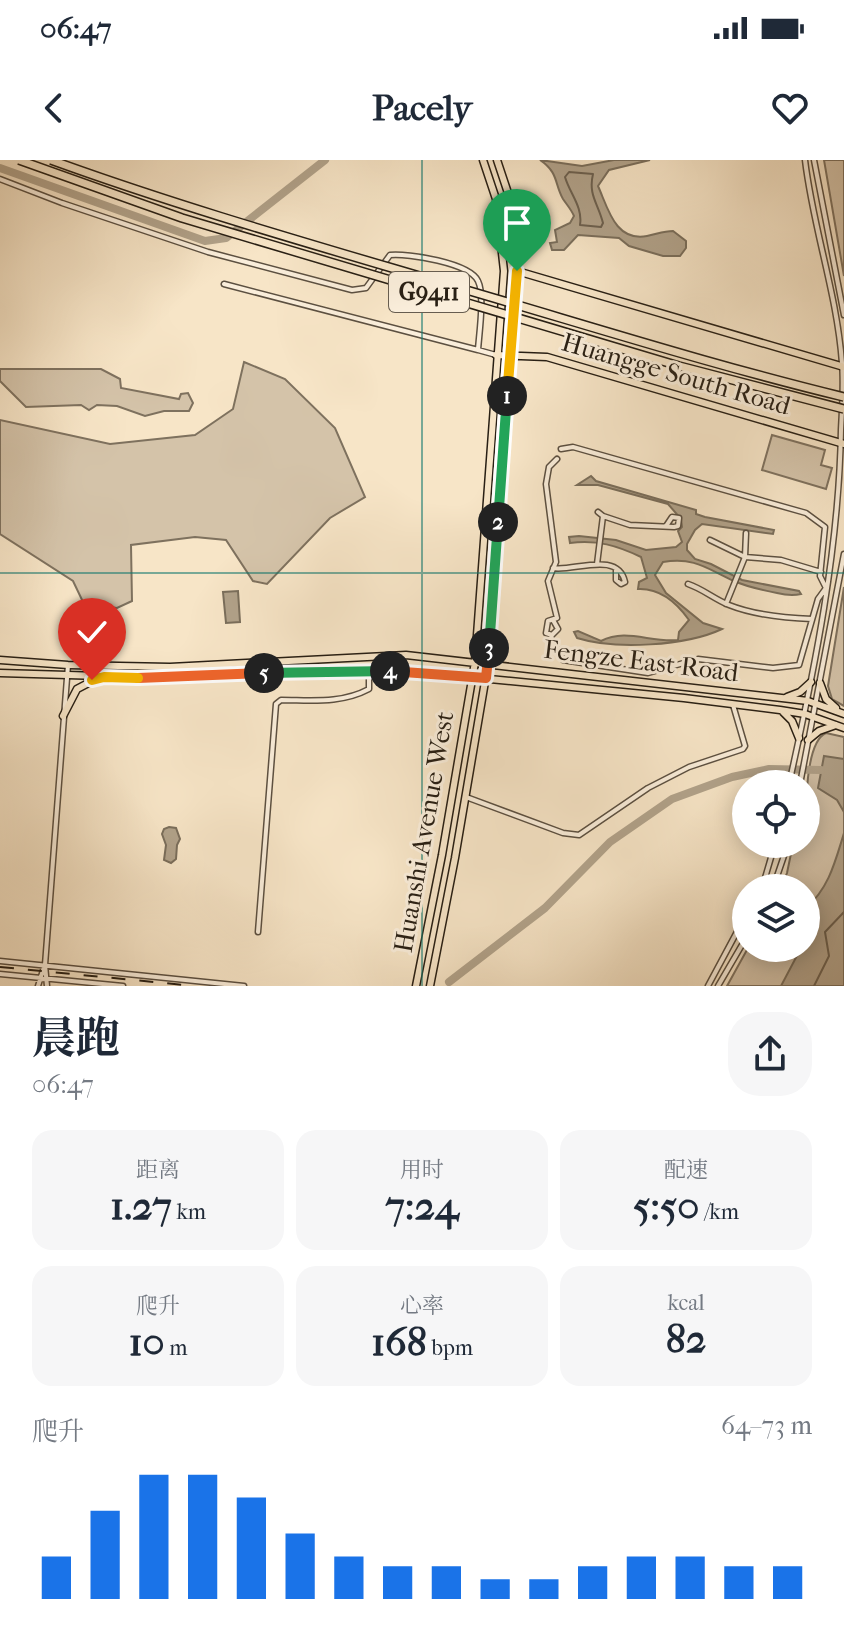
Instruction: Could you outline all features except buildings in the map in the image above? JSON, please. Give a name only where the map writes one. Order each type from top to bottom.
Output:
[{"type":"highway","name":"G9411","points":[[19,160],[182,218],[679,366],[844,409]]},
{"type":"highway","name":"G9411","points":[[51,160],[262,230],[685,354],[844,397]]},
{"type":"main road","name":"Huanshi Avenue West","points":[[416,986],[475,662],[504,271],[496,199],[483,160]]},
{"type":"main road","name":"Huanshi Avenue West","points":[[430,986],[488,664],[517,271],[509,196],[497,160]]},
{"type":"main road","name":"Huangge South Road","points":[[517,271],[843,367]]},
{"type":"main road","name":"Huangge South Road","points":[[496,355],[547,357],[842,443]]},
{"type":"main road","name":"Fengze East Road","points":[[0,660],[170,667],[406,655],[808,701],[843,713]]},
{"type":"main road","name":"Fengze East Road","points":[[0,673],[169,678],[304,671],[407,671],[733,704],[805,714],[840,726]]},
{"type":"main road","points":[[63,716],[72,695],[81,685],[104,677]]},
{"type":"main road","points":[[782,698],[800,692],[811,682]]},
{"type":"main road","points":[[820,683],[826,699],[843,713]]},
{"type":"main road","points":[[780,710],[792,721],[799,738]]},
{"type":"main road","points":[[808,740],[819,731],[840,726]]},
{"type":"street","points":[[792,770],[808,701],[826,588],[842,443],[843,367],[838,324],[805,160]]},
{"type":"street","points":[[814,160],[844,315]]},
{"type":"street","points":[[0,179],[208,252],[352,290],[366,288],[390,255],[412,255],[458,267],[474,275],[480,287],[478,350]]},
{"type":"street","points":[[224,284],[496,355]]},
{"type":"street","points":[[561,449],[573,447],[806,513],[825,527],[821,572],[826,588]]},
{"type":"street","points":[[552,635],[545,629],[548,621],[557,618],[548,581],[556,562],[546,484],[549,467],[557,459]]},
{"type":"street","points":[[597,564],[601,547],[601,514],[630,525],[666,526]]},
{"type":"street","points":[[726,604],[745,557],[746,533]]},
{"type":"street","points":[[710,540],[745,557],[781,560],[821,572]]},
{"type":"street","points":[[803,770],[844,554]]},
{"type":"street","points":[[553,568],[562,570],[597,564],[616,570]]},
{"type":"street","points":[[688,584],[705,589],[726,604],[778,616],[812,619]]},
{"type":"street","points":[[553,620],[558,629],[551,638],[563,660],[648,673],[698,659],[773,668],[799,665],[818,599],[826,588]]},
{"type":"street","points":[[47,986],[45,965],[68,665]]},
{"type":"street","points":[[258,932],[276,704],[281,700],[337,700],[356,696],[369,689],[369,671]]},
{"type":"street","points":[[466,797],[563,833],[579,835],[652,786],[689,767],[743,749],[745,746],[733,704]]},
{"type":"street","points":[[708,986],[732,941]]},
{"type":"street","points":[[0,961],[244,986]]},
{"type":"street","points":[[718,986],[732,962]]},
{"type":"street","points":[[38,986],[45,965]]},
{"type":"street","points":[[0,974],[123,986]]},
{"type":"shaded area","points":[[824,160],[844,160],[844,276]]},
{"type":"shaded area","points":[[244,362],[285,379],[335,428],[365,497],[330,518],[267,584],[253,581],[226,540],[195,537],[131,545],[132,601],[117,608],[84,604],[73,581],[0,534],[0,420],[110,444],[195,435],[233,409]]},
{"type":"shaded area","points":[[0,369],[101,369],[120,379],[121,388],[179,399],[181,394],[188,393],[193,403],[189,411],[164,411],[145,416],[117,406],[97,405],[89,410],[81,405],[26,407],[0,381]]},
{"type":"shaded area","points":[[772,435],[825,450],[821,465],[832,468],[826,489],[762,470]]},
{"type":"shaded area","points":[[844,587],[844,706],[832,699],[828,686]]},
{"type":"shaded area","points":[[826,733],[844,737],[844,986],[727,986],[740,962],[820,962],[820,874],[787,874],[790,858],[820,858],[820,770],[810,770],[813,751]]},
{"type":"water","points":[[540,160],[582,166],[614,160],[650,160],[609,170],[598,186],[609,213],[627,234],[647,236],[673,231],[686,241],[686,248],[680,256],[663,256],[629,246],[619,238],[578,235],[564,250],[552,250],[550,243],[557,242],[555,230],[570,223],[574,216],[553,174]]},
{"type":"water","points":[[591,476],[596,481],[696,510],[696,514],[705,517],[774,530],[773,534],[702,524],[695,530],[687,550],[695,559],[742,580],[799,591],[801,594],[786,595],[749,587],[693,563],[663,562],[655,575],[666,593],[703,623],[722,629],[690,639],[650,644],[611,644],[577,638],[574,632],[578,631],[601,641],[620,636],[678,640],[679,632],[689,620],[667,598],[654,591],[638,589],[639,582],[647,578],[641,557],[607,544],[570,543],[569,537],[579,536],[616,540],[646,550],[676,547],[682,542],[678,531],[682,527],[681,519],[668,504],[598,485],[577,485]]},
{"type":"water","points":[[238,591],[240,622],[226,623],[223,592]]},
{"type":"water","points":[[824,756],[844,759],[844,812],[837,800],[820,789]]},
{"type":"water","points":[[169,827],[176,828],[180,839],[176,859],[171,863],[164,860],[166,845],[162,834]]},
{"type":"water","points":[[844,833],[844,986],[781,986],[794,962],[820,962],[820,892],[834,864]]},
{"type":"waterway","points":[[0,168],[205,241],[226,238],[325,160]]},
{"type":"waterway","points":[[449,982],[545,908],[610,842],[672,799],[732,777],[769,769],[821,770]]},
{"type":"railway","points":[[0,967],[195,986]]},
{"type":"route","points":[[92,680],[104,677],[169,678],[304,671],[407,671],[486,678],[517,271]]}]
